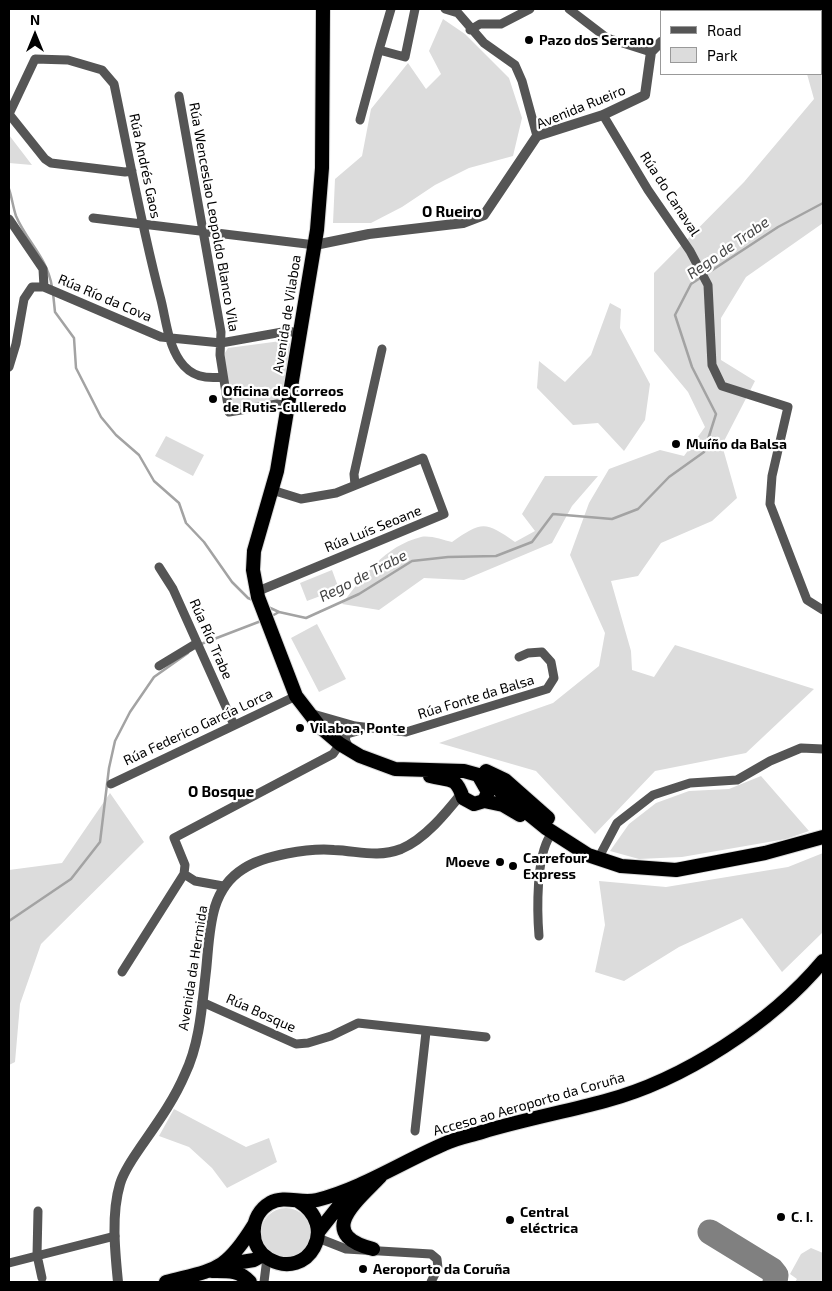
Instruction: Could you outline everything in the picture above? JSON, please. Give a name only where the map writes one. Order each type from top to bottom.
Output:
[{"type":"highway","name":"Avenida de Vilaboa","points":[[324,9],[322,168],[315,245],[301,334],[272,490],[254,551],[253,570],[257,594],[270,630],[296,696],[305,709],[320,727],[345,748],[370,761],[394,769]]},
{"type":"highway","points":[[430,763],[441,767],[474,770],[546,828],[593,857]]},
{"type":"highway","points":[[394,769],[412,764],[430,763],[462,764],[481,768],[505,780],[593,857]]},
{"type":"highway","points":[[394,769],[464,771],[481,777],[488,792],[484,801]]},
{"type":"highway","points":[[394,769],[456,782],[463,794],[474,804],[484,801],[503,805],[518,813],[550,836],[593,857],[621,866],[676,870],[765,853],[823,837]]},
{"type":"highway","points":[[463,794],[472,780],[481,777],[491,777],[539,811]]},
{"type":"highway","name":"Acceso ao Aeroporto da Coruña","points":[[217,1268],[241,1246],[257,1215],[271,1202],[289,1199],[298,1201],[315,1200],[343,1191],[446,1142],[608,1100],[647,1086],[684,1069],[733,1041],[786,999],[823,961]]},
{"type":"highway","points":[[373,1250],[355,1245],[349,1239],[343,1224],[344,1216],[350,1206],[387,1171]]},
{"type":"highway","name":"Acceso ao Aeroporto da Coruña","points":[[166,1282],[266,1257],[285,1264],[302,1260],[310,1254],[318,1234],[342,1202],[387,1171]]},
{"type":"highway","points":[[298,1201],[313,1213],[318,1234]]},
{"type":"highway","points":[[254,1224],[255,1241],[266,1257]]},
{"type":"highway","points":[[217,1268],[244,1275],[250,1282]]},
{"type":"street","points":[[360,120],[391,9]]},
{"type":"street","points":[[379,50],[404,57],[415,9]]},
{"type":"street","points":[[445,9],[458,13],[470,30],[515,65],[522,81],[537,136]]},
{"type":"street","points":[[470,30],[480,24],[501,24],[530,9]]},
{"type":"street","points":[[569,9],[606,38],[651,52],[660,43]]},
{"type":"street","name":"Avenida Rueiro","points":[[315,245],[369,234],[462,223],[484,215],[537,136],[603,115],[645,96],[651,52]]},
{"type":"street","name":"Rúa Andrés Gaos","points":[[9,114],[35,59],[68,60],[102,70],[114,84],[143,223],[170,338],[180,362],[189,371],[204,379],[223,378]]},
{"type":"street","name":"Rúa Wenceslao Leopoldo Blanco Vila","points":[[179,96],[204,230],[229,412],[277,404],[288,406]]},
{"type":"street","points":[[9,114],[45,159],[51,162],[125,172],[132,171]]},
{"type":"street","name":"Rúa do Canaval","points":[[603,115],[648,190],[690,251],[708,285],[712,365],[722,386],[788,406],[772,476],[770,504],[807,600],[823,610]]},
{"type":"street","points":[[93,218],[315,245]]},
{"type":"street","points":[[9,219],[43,269],[44,287]]},
{"type":"street","name":"Rúa Río da Cova","points":[[9,367],[16,344],[24,299],[32,287],[44,287],[161,337],[220,343],[288,331],[301,334]]},
{"type":"street","points":[[272,490],[301,499],[336,493],[355,485],[354,474],[382,349]]},
{"type":"street","name":"Rúa Luís Seoane","points":[[257,594],[444,514],[423,458],[355,485]]},
{"type":"street","name":"Rúa Río Trabe","points":[[159,567],[173,588],[234,725]]},
{"type":"street","points":[[159,666],[196,643]]},
{"type":"street","name":"Rúa Fonte da Balsa","points":[[305,709],[327,720],[376,729],[406,732],[547,689],[554,678],[551,662],[542,652],[528,653],[519,657]]},
{"type":"street","name":"Rúa Federico García Lorca","points":[[111,784],[296,696]]},
{"type":"street","name":"Rúa Fonte da Balsa","points":[[345,748],[347,734],[376,729]]},
{"type":"street","points":[[122,972],[184,874],[185,865],[174,838],[345,748]]},
{"type":"street","points":[[593,857],[617,823],[653,795],[690,783],[737,780],[770,761],[801,748],[823,749]]},
{"type":"street","name":"Avenida da Hermida","points":[[118,1282],[115,1236],[120,1185],[127,1169],[174,1098],[194,1049],[202,1002],[212,918],[223,886],[231,876],[246,867],[279,856],[318,849],[374,855],[403,848],[422,835],[463,794]]},
{"type":"street","points":[[540,936],[538,920],[542,858],[550,836]]},
{"type":"street","points":[[184,874],[195,881],[223,886]]},
{"type":"street","name":"Rúa Bosque","points":[[202,1002],[296,1044],[331,1036],[358,1023],[426,1032],[486,1037]]},
{"type":"street","points":[[415,1131],[426,1032]]},
{"type":"street","points":[[38,1211],[37,1255],[42,1278]]},
{"type":"street","points":[[318,1234],[346,1249],[431,1254],[437,1259],[438,1268],[431,1282]]},
{"type":"street","points":[[9,1264],[37,1255],[115,1236]]},
{"type":"street","points":[[264,1282],[266,1257]]},
{"type":"green space","points":[[443,19],[465,34],[509,78],[522,118],[513,156],[469,168],[435,185],[402,207],[371,223],[333,223],[335,179],[362,156],[371,109],[408,63],[426,89],[441,74],[429,51]]},
{"type":"green space","points":[[822,30],[823,223],[746,277],[721,318],[721,360],[755,381],[722,445],[737,498],[712,521],[661,543],[638,576],[611,581],[631,651],[632,670],[654,677],[675,645],[814,689],[746,753],[655,771],[595,834],[536,771],[439,743],[553,703],[599,666],[605,633],[570,555],[589,503],[609,469],[660,450],[684,456],[705,427],[688,392],[654,351],[654,273],[744,182],[814,99],[807,75],[822,75]]},
{"type":"green space","points":[[9,135],[32,165],[9,163]]},
{"type":"green space","points":[[610,303],[621,309],[620,328],[650,384],[645,420],[624,451],[598,423],[573,425],[537,388],[539,361],[565,382],[591,355]]},
{"type":"green space","points":[[288,341],[293,348],[280,398],[238,407],[231,404],[223,356],[228,348]]},
{"type":"green space","points":[[166,436],[204,455],[193,476],[155,456]]},
{"type":"green space","points":[[545,476],[598,476],[572,506],[552,543],[464,580],[424,578],[379,610],[342,604],[376,563],[396,547],[408,541],[421,537],[432,537],[452,542],[470,530],[484,526],[497,530],[515,542],[535,531],[522,514]]},
{"type":"green space","points":[[332,570],[339,589],[307,601],[300,583]]},
{"type":"green space","points":[[317,624],[346,679],[319,692],[291,638]]},
{"type":"green space","points":[[761,776],[809,831],[786,839],[682,857],[639,859],[610,851],[629,824],[656,803],[689,791],[729,789]]},
{"type":"green space","points":[[110,793],[144,842],[41,944],[20,1004],[15,1062],[9,1065],[9,870],[62,863]]},
{"type":"green space","points":[[823,853],[823,932],[782,972],[742,918],[679,947],[624,981],[595,972],[605,925],[599,881],[666,887],[788,867]]},
{"type":"green space","points":[[174,1109],[246,1147],[269,1138],[277,1162],[227,1188],[212,1168],[189,1147],[159,1136]]},
{"type":"green space","points":[[281,1208],[291,1208],[304,1215],[311,1228],[311,1238],[304,1251],[291,1258],[281,1258],[272,1254],[265,1247],[261,1238],[261,1228],[265,1219],[272,1212]]},
{"type":"green space","points":[[811,1248],[823,1253],[823,1282],[795,1282],[797,1279],[790,1274],[801,1254]]},
{"type":"waterway","points":[[9,189],[16,216],[46,267],[52,287]]},
{"type":"waterway","name":"Rego de Trabe","points":[[270,617],[279,612],[306,618],[359,594],[412,561],[448,557],[496,556],[532,542],[553,514],[612,519],[638,509],[669,477],[704,452],[716,414],[692,367],[675,315],[691,284],[778,227],[823,203]]},
{"type":"waterway","points":[[53,293],[55,312],[74,338],[76,368],[101,417],[116,435],[139,455],[154,481],[179,503],[186,523],[204,542],[232,582],[248,598],[255,601]]},
{"type":"waterway","points":[[266,606],[279,612]]},
{"type":"waterway","name":"Rego de Trabe","points":[[201,644],[261,621]]},
{"type":"waterway","name":"Rego de Trabe","points":[[9,921],[71,879],[100,842],[109,768],[115,741],[130,712],[154,677],[188,653]]},
{"type":"taxiway","points":[[710,1232],[772,1270],[776,1275],[775,1282]]},
{"type":"place","name":"Pazo dos Serrano","points":[[529,40]]},
{"type":"place","name":"Oficina de Correos de Rutis-Culleredo","points":[[213,399]]},
{"type":"place","name":"Muíño da Balsa","points":[[676,444]]},
{"type":"place","name":"Vilaboa, Ponte","points":[[300,728]]},
{"type":"place","name":"Moeve","points":[[500,862]]},
{"type":"place","name":"Carrefour Express","points":[[513,866]]},
{"type":"place","name":"C. I.","points":[[781,1217]]},
{"type":"place","name":"Central eléctrica","points":[[510,1220]]},
{"type":"place","name":"Aeroporto da Coruña","points":[[363,1269]]},
{"type":"district","name":"O Rueiro","points":[[452,212]]},
{"type":"district","name":"O Bosque","points":[[221,792]]}]
